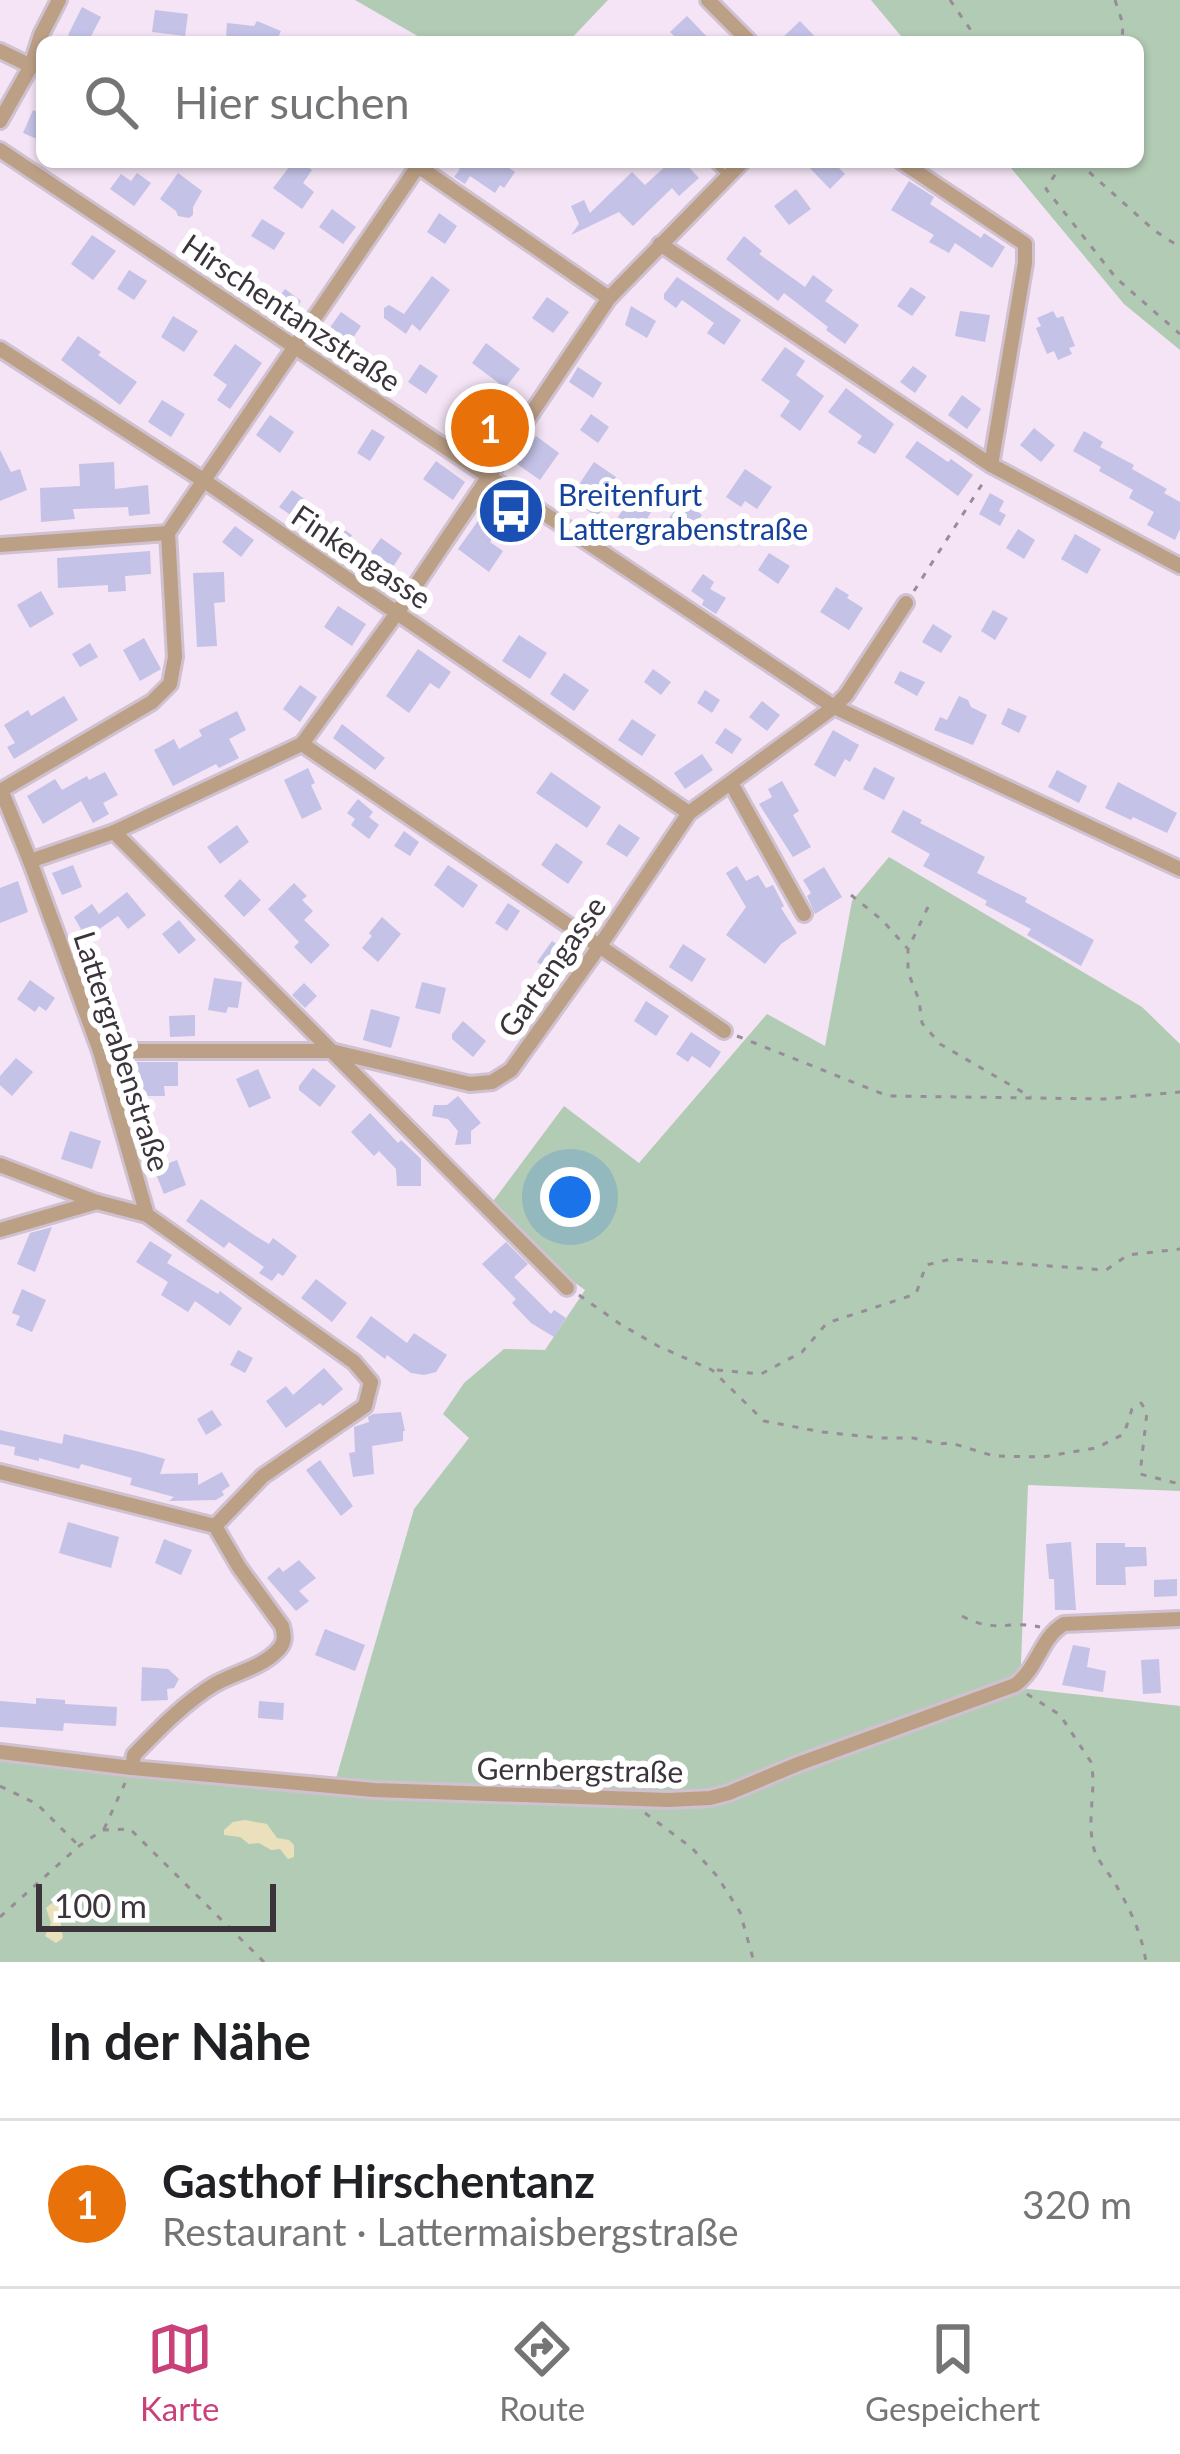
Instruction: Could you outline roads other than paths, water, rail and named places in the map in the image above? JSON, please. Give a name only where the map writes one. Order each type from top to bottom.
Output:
[{"type":"street","points":[[40,36],[59,0]]},
{"type":"street","points":[[709,1],[744,36]]},
{"type":"street","points":[[0,51],[36,65],[0,121]]},
{"type":"street","name":"Hirschentanzstraße","points":[[0,150],[834,707],[1180,869]]},
{"type":"street","points":[[1,790],[152,702],[170,684],[176,657],[168,532],[412,168]]},
{"type":"street","points":[[421,168],[609,298]]},
{"type":"street","points":[[30,861],[115,832],[302,744],[397,613],[609,298],[736,168]]},
{"type":"street","points":[[911,168],[1025,244],[991,465]]},
{"type":"street","points":[[660,244],[991,465],[1180,566]]},
{"type":"street","name":"Finkengasse","points":[[0,349],[203,480],[689,813]]},
{"type":"street","points":[[0,545],[168,532]]},
{"type":"street","name":"Gartengasse","points":[[100,1051],[331,1051],[470,1084],[492,1082],[511,1070],[689,813],[834,707],[906,603]]},
{"type":"street","points":[[302,744],[724,1031]]},
{"type":"street","points":[[731,783],[804,914]]},
{"type":"street","name":"Lattergrabenstraße","points":[[1,790],[100,1051],[147,1214],[354,1362],[371,1382],[365,1406],[263,1476],[215,1526]]},
{"type":"street","points":[[115,832],[567,1288]]},
{"type":"street","points":[[0,1165],[97,1202],[147,1214]]},
{"type":"street","points":[[0,1230],[97,1202]]},
{"type":"street","points":[[0,1472],[215,1526],[239,1568],[276,1616],[283,1642],[268,1659],[197,1697],[134,1755],[132,1768]]},
{"type":"street","name":"Gernbergstraße","points":[[0,1751],[374,1790],[689,1800],[729,1793],[1007,1689],[1035,1666],[1052,1631],[1073,1622],[1180,1618]]},
{"type":"lane","points":[[719,168],[727,177]]},
{"type":"place","name":"Gasthof Hirschentanz","points":[[490,428]]},
{"type":"place","name":"Breitenfurt Lattergrabenstraße","points":[[511,511]]}]
